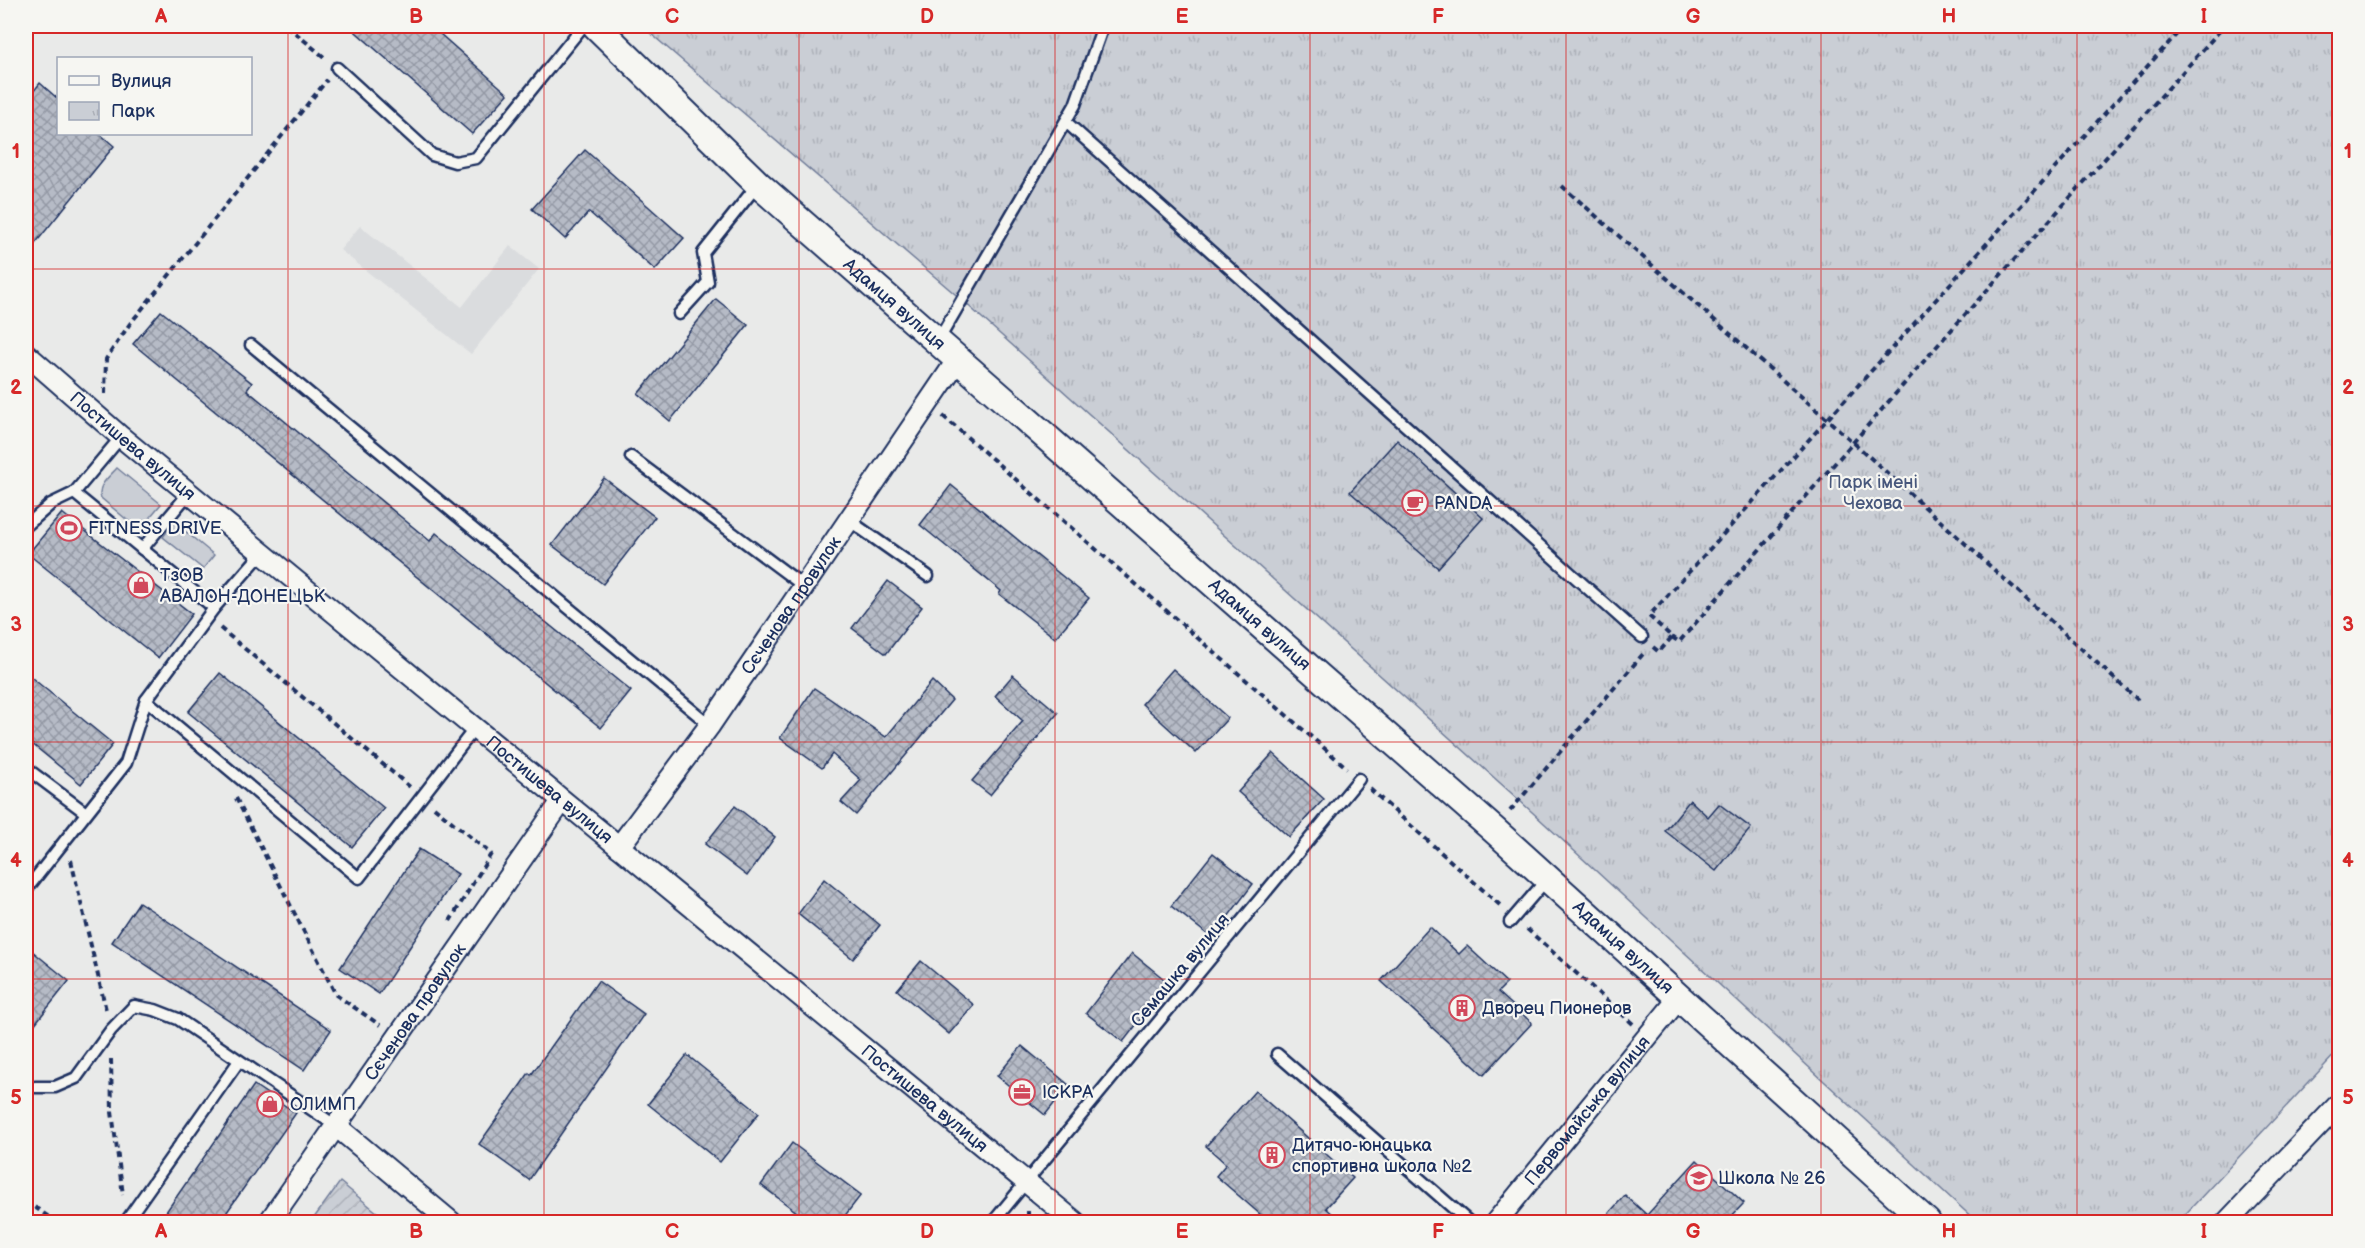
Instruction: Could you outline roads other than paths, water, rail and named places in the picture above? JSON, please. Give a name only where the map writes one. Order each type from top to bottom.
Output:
[{"type":"street","name":"Адамця вулиця","points":[[596,26],[758,184],[1494,830],[1927,1222]]},
{"type":"street","name":"Постишева вулиця","points":[[26,354],[121,437],[1075,1222]]},
{"type":"street","name":"Сєченова провулок","points":[[619,847],[710,725],[958,360]]},
{"type":"street","name":"Сєченова провулок","points":[[270,1222],[562,801]]},
{"type":"street","name":"Первомайська вулиця","points":[[1496,1222],[1679,998]]},
{"type":"street","points":[[2227,1222],[2340,1103]]},
{"type":"street","points":[[336,1126],[451,1222]]},
{"type":"lane","points":[[337,68],[432,155],[455,162],[476,158],[583,26]]},
{"type":"lane","points":[[938,341],[1075,105],[1103,26]]},
{"type":"lane","points":[[1066,122],[1646,641]]},
{"type":"lane","points":[[679,314],[708,282],[703,253],[758,184]]},
{"type":"lane","points":[[251,345],[710,725]]},
{"type":"lane","points":[[26,526],[51,504],[74,493],[121,437]]},
{"type":"lane","points":[[631,457],[805,587]]},
{"type":"lane","points":[[74,493],[142,549],[210,613]]},
{"type":"lane","points":[[142,549],[189,493]]},
{"type":"lane","points":[[850,521],[928,576]]},
{"type":"lane","points":[[26,890],[126,763],[146,700],[210,613],[262,553]]},
{"type":"lane","points":[[146,700],[359,878],[475,728]]},
{"type":"lane","points":[[26,768],[86,813]]},
{"type":"lane","name":"Семашка вулиця","points":[[993,1222],[1359,779]]},
{"type":"lane","points":[[1510,922],[1547,879]]},
{"type":"lane","points":[[35,1087],[55,1087],[76,1078],[111,1030],[134,1006],[155,1010],[178,1019],[336,1126]]},
{"type":"lane","points":[[1277,1054],[1468,1222]]},
{"type":"lane","points":[[127,1220],[239,1061]]},
{"type":"place","name":"PANDA","points":[[1415,503]]},
{"type":"place","name":"FITNESS DRIVE","points":[[69,528]]},
{"type":"place","name":"ТзОВ АВАЛОН-ДОНЕЦЬК","points":[[141,585]]},
{"type":"place","name":"Дворец Пионеров","points":[[1462,1008]]},
{"type":"place","name":"ІСКРА","points":[[1022,1092]]},
{"type":"place","name":"ОЛИМП","points":[[270,1104]]},
{"type":"place","name":"Дитячо-юнацька спортивна школа №2","points":[[1272,1155]]},
{"type":"place","name":"Школа № 26","points":[[1699,1178]]},
{"type":"park label","name":"Парк імені Чехова","points":[[1873,492]]}]
